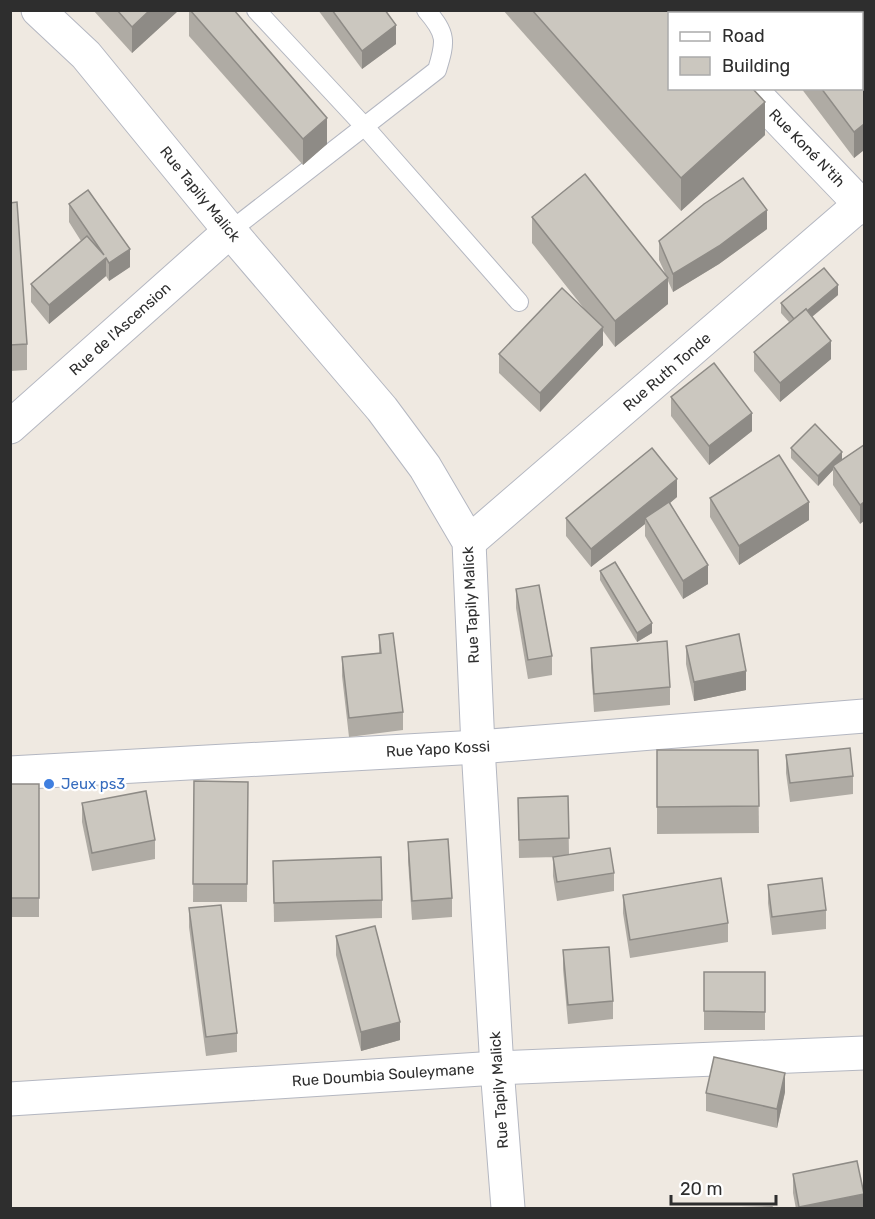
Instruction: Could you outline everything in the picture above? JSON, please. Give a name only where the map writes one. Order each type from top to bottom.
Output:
[{"type":"street","name":"Rue Tapily Malick","points":[[38,10],[86,55],[230,231],[382,409],[425,467],[469,542],[478,747],[497,1068],[508,1209]]},
{"type":"street","name":"Rue Koné N'tih","points":[[751,90],[863,204]]},
{"type":"street","name":"Rue Ruth Tonde","points":[[469,542],[863,204]]},
{"type":"street","name":"Rue de l'Ascension","points":[[10,427],[230,231]]},
{"type":"street","name":"Rue Yapo Kossi","points":[[10,773],[478,747],[864,716]]},
{"type":"street","name":"Rue Doumbia Souleymane","points":[[10,1100],[497,1068],[864,1053]]},
{"type":"lane","points":[[256,10],[364,127],[519,302]]},
{"type":"lane","points":[[230,231],[438,70],[444,47],[440,27],[426,10]]},
{"type":"building","points":[[117,10],[150,10],[132,27]]},
{"type":"building","points":[[190,10],[234,10],[327,118],[303,139]]},
{"type":"building","points":[[332,10],[385,10],[396,25],[362,51]]},
{"type":"building","points":[[532,10],[683,10],[684,12],[668,12],[668,90],[754,90],[765,102],[681,178]]},
{"type":"building","points":[[754,10],[810,10],[808,12],[755,12]]},
{"type":"building","points":[[823,10],[862,10],[863,12],[821,12]]},
{"type":"building","points":[[863,12],[864,124],[854,132],[822,90],[863,90]]},
{"type":"building","points":[[585,174],[668,278],[615,321],[532,217]]},
{"type":"building","points":[[743,178],[767,210],[719,246],[673,274],[659,241],[704,204]]},
{"type":"building","points":[[88,190],[130,249],[109,263],[106,258],[49,305],[31,284],[87,236],[104,255],[69,204]]},
{"type":"building","points":[[17,202],[27,344],[10,345],[10,203]]},
{"type":"building","points":[[824,268],[838,285],[794,319],[781,303]]},
{"type":"building","points":[[562,288],[603,327],[540,393],[499,354]]},
{"type":"building","points":[[806,309],[831,341],[780,383],[754,352]]},
{"type":"building","points":[[714,363],[752,413],[709,446],[671,397]]},
{"type":"building","points":[[815,424],[842,452],[818,476],[791,448]]},
{"type":"building","points":[[864,445],[864,502],[860,505],[833,466]]},
{"type":"building","points":[[652,448],[677,479],[591,549],[566,518]]},
{"type":"building","points":[[779,455],[809,502],[739,546],[710,498]]},
{"type":"building","points":[[669,502],[708,565],[683,581],[645,518]]},
{"type":"building","points":[[615,562],[652,623],[637,633],[600,571]]},
{"type":"building","points":[[539,585],[552,656],[528,660],[516,589]]},
{"type":"building","points":[[393,633],[403,712],[349,718],[342,657],[381,653],[379,635]]},
{"type":"building","points":[[739,634],[746,671],[694,682],[686,646]]},
{"type":"building","points":[[667,641],[670,687],[594,694],[591,648]]},
{"type":"building","points":[[850,748],[853,776],[790,783],[786,755]]},
{"type":"building","points":[[657,750],[758,750],[759,806],[657,807]]},
{"type":"building","points":[[194,781],[248,782],[247,884],[193,884]]},
{"type":"building","points":[[10,784],[39,784],[39,898],[10,898]]},
{"type":"building","points":[[146,791],[155,840],[92,853],[82,803]]},
{"type":"building","points":[[568,796],[569,838],[519,840],[518,798]]},
{"type":"building","points":[[448,839],[452,898],[412,901],[408,842]]},
{"type":"building","points":[[610,848],[614,873],[557,882],[553,857]]},
{"type":"building","points":[[381,857],[382,900],[274,903],[273,861]]},
{"type":"building","points":[[721,878],[728,923],[630,940],[623,895]]},
{"type":"building","points":[[822,878],[826,910],[772,917],[768,885]]},
{"type":"building","points":[[221,905],[237,1033],[206,1037],[189,908]]},
{"type":"building","points":[[375,926],[400,1022],[361,1032],[336,936]]},
{"type":"building","points":[[609,947],[613,1001],[568,1005],[563,950]]},
{"type":"building","points":[[704,972],[765,972],[765,1012],[704,1011]]},
{"type":"building","points":[[714,1057],[785,1073],[777,1109],[706,1093]]},
{"type":"building","points":[[857,1161],[864,1194],[799,1207],[793,1174]]},
{"type":"building","points":[[772,1207],[772,1209],[683,1209]]},
{"type":"place","name":"Jeux ps3","points":[[49,784]]}]
